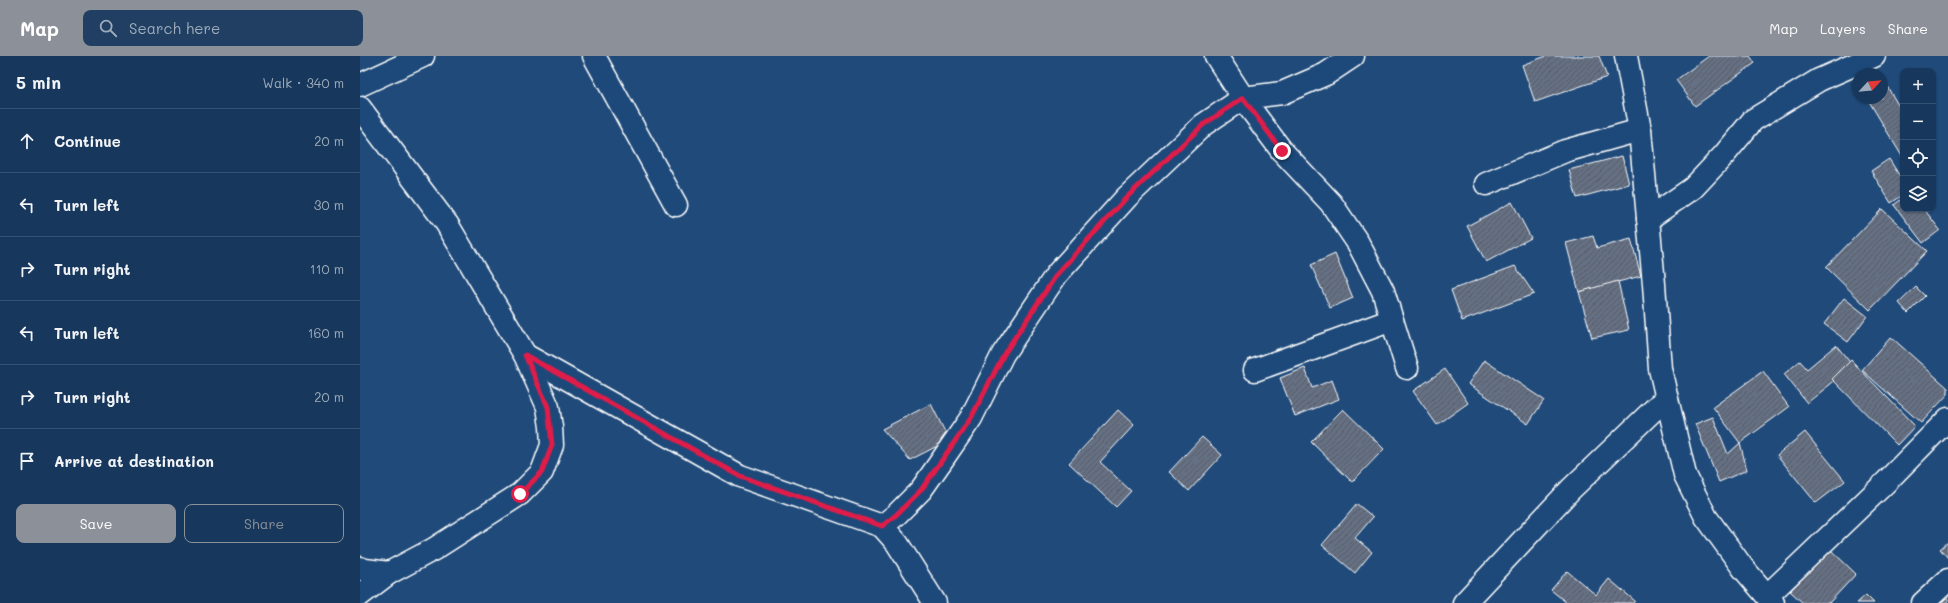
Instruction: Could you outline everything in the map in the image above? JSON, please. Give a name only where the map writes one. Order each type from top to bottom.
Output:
[{"type":"street","points":[[360,85],[423,56]]},
{"type":"street","points":[[594,56],[676,205]]},
{"type":"street","points":[[1216,56],[1243,98],[1282,151],[1331,203],[1358,243],[1383,291],[1406,368]]},
{"type":"street","points":[[882,526],[896,515],[921,490],[971,418],[1004,354],[1057,274],[1127,197],[1203,125],[1243,98],[1282,93],[1326,74],[1352,56]]},
{"type":"street","points":[[1626,56],[1640,130],[1660,369],[1685,475],[1706,517],[1743,568],[1770,599],[1948,419]]},
{"type":"street","points":[[1648,218],[1693,188],[1724,155],[1753,120],[1819,80],[1874,56]]},
{"type":"street","points":[[360,108],[447,224],[525,355],[548,407],[552,445],[542,472],[520,494],[434,548],[389,573],[360,595]]},
{"type":"street","points":[[1486,184],[1565,151],[1640,130]]},
{"type":"street","points":[[1255,370],[1392,320]]},
{"type":"street","points":[[525,355],[740,476],[882,526],[898,543],[935,603]]},
{"type":"street","points":[[1464,603],[1571,489],[1666,398]]},
{"type":"street","points":[[360,568],[389,573]]},
{"type":"street","points":[[1923,603],[1948,580]]},
{"type":"building","points":[[1546,56],[1599,56],[1607,77],[1535,102],[1522,65]]},
{"type":"building","points":[[1709,56],[1750,56],[1755,63],[1695,106],[1676,80]]},
{"type":"building","points":[[1888,88],[1900,108],[1900,153],[1871,104],[1888,104]]},
{"type":"building","points":[[1622,156],[1629,184],[1577,198],[1569,170]]},
{"type":"building","points":[[1889,159],[1900,176],[1900,197],[1891,203],[1871,171]]},
{"type":"building","points":[[1900,200],[1900,212],[1926,212],[1940,230],[1923,243],[1894,205]]},
{"type":"building","points":[[1512,202],[1531,238],[1486,262],[1467,226]]},
{"type":"building","points":[[1882,209],[1927,251],[1870,310],[1826,267]]},
{"type":"building","points":[[1593,236],[1597,248],[1631,239],[1641,276],[1579,292],[1566,243]]},
{"type":"building","points":[[1335,254],[1353,298],[1330,308],[1311,265]]},
{"type":"building","points":[[1515,266],[1534,294],[1462,321],[1451,290]]},
{"type":"building","points":[[1618,281],[1629,330],[1592,338],[1579,292]]},
{"type":"building","points":[[1916,287],[1925,296],[1908,313],[1899,303]]},
{"type":"building","points":[[1844,298],[1867,316],[1848,342],[1824,324]]},
{"type":"building","points":[[1891,337],[1948,388],[1948,394],[1921,423],[1862,370]]},
{"type":"building","points":[[1836,345],[1853,366],[1807,403],[1784,374],[1800,361],[1807,369]]},
{"type":"building","points":[[1484,360],[1544,400],[1528,424],[1468,384]]},
{"type":"building","points":[[1851,360],[1915,426],[1897,445],[1832,379]]},
{"type":"building","points":[[1305,368],[1312,388],[1332,380],[1339,399],[1295,416],[1280,378]]},
{"type":"building","points":[[1445,369],[1468,403],[1437,425],[1413,391]]},
{"type":"building","points":[[1763,371],[1789,407],[1740,443],[1713,407]]},
{"type":"building","points":[[931,404],[949,440],[910,460],[882,429]]},
{"type":"building","points":[[1343,409],[1384,449],[1352,482],[1311,442]]},
{"type":"building","points":[[1118,410],[1134,425],[1100,462],[1131,491],[1116,507],[1069,463]]},
{"type":"building","points":[[1713,417],[1728,454],[1740,443],[1747,470],[1719,482],[1695,424]]},
{"type":"building","points":[[1805,432],[1845,481],[1816,503],[1777,455]]},
{"type":"building","points":[[1202,437],[1222,455],[1189,491],[1169,472]]},
{"type":"building","points":[[1357,504],[1373,517],[1355,538],[1372,552],[1355,573],[1322,545]]},
{"type":"building","points":[[1948,542],[1948,558],[1940,549]]},
{"type":"building","points":[[1830,549],[1856,574],[1829,603],[1803,603],[1790,591]]},
{"type":"building","points":[[1567,571],[1596,595],[1609,579],[1635,601],[1633,603],[1567,603],[1551,590]]},
{"type":"building","points":[[1943,593],[1948,599],[1948,603],[1932,603]]},
{"type":"building","points":[[1866,595],[1874,603],[1857,603]]},
{"type":"route","points":[[520,494],[542,472],[552,445],[548,407],[525,355],[641,422],[740,476],[882,526],[896,515],[921,490],[942,460],[971,418],[1004,354],[1057,274],[1127,197],[1203,125],[1243,98],[1282,151]]}]
